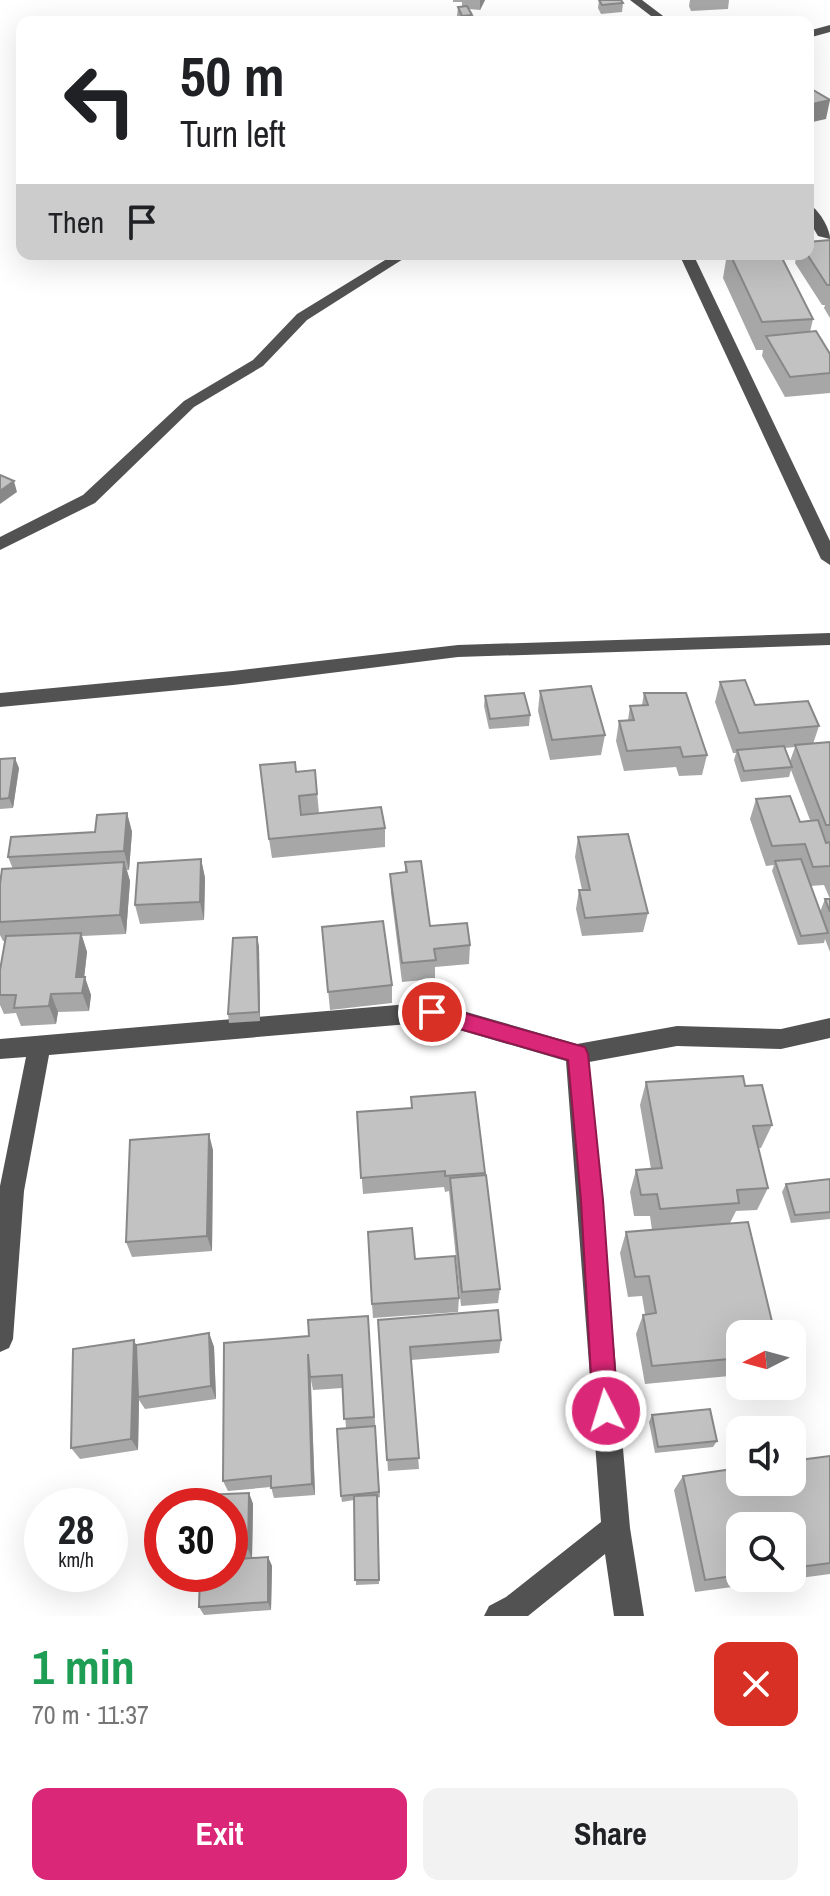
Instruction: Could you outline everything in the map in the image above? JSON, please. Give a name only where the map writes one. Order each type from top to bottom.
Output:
[{"type":"street","points":[[635,0],[658,16]]},
{"type":"street","points":[[814,218],[825,236]]},
{"type":"street","points":[[0,544],[89,499],[189,404],[258,363],[302,317],[394,260]]},
{"type":"street","points":[[689,260],[830,559]]},
{"type":"street","points":[[0,700],[233,678],[458,651],[830,639]]},
{"type":"street","points":[[0,1049],[432,1012],[577,1054],[677,1036],[781,1039],[830,1028]]},
{"type":"street","points":[[0,1339],[3,1251],[18,1150],[40,1046]]},
{"type":"street","points":[[577,1054],[592,1200],[616,1528],[629,1616]]},
{"type":"street","points":[[499,1616],[516,1607],[616,1528]]},
{"type":"building","points":[[599,0],[621,0],[623,3],[602,5]]},
{"type":"building","points":[[467,6],[472,15],[462,16],[458,7]]},
{"type":"building","points":[[814,91],[830,100],[814,104]]},
{"type":"building","points":[[830,240],[830,285],[811,260],[814,260],[814,241]]},
{"type":"building","points":[[733,260],[783,260],[813,319],[762,322]]},
{"type":"building","points":[[816,331],[830,354],[830,373],[790,377],[766,336]]},
{"type":"building","points":[[0,475],[14,481],[0,491]]},
{"type":"building","points":[[745,680],[755,705],[808,701],[819,726],[739,733],[720,682]]},
{"type":"building","points":[[591,686],[605,735],[552,740],[540,691]]},
{"type":"building","points":[[524,693],[530,715],[490,719],[485,696]]},
{"type":"building","points":[[644,693],[686,693],[707,755],[683,757],[680,747],[627,751],[619,721],[634,720],[630,706],[648,705]]},
{"type":"building","points":[[830,742],[830,825],[826,825],[795,745]]},
{"type":"building","points":[[784,746],[792,767],[744,771],[737,750]]},
{"type":"building","points":[[15,758],[9,798],[0,799],[0,759]]},
{"type":"building","points":[[295,762],[296,772],[315,770],[317,794],[299,796],[301,815],[381,807],[385,828],[269,839],[260,765]]},
{"type":"building","points":[[790,796],[800,822],[818,820],[826,843],[830,842],[830,866],[813,867],[805,844],[772,846],[756,799]]},
{"type":"building","points":[[127,813],[124,851],[8,857],[11,837],[95,832],[97,815]]},
{"type":"building","points":[[628,834],[648,913],[585,918],[579,890],[590,890],[578,837]]},
{"type":"building","points":[[201,859],[200,902],[135,905],[138,863]]},
{"type":"building","points":[[801,859],[828,933],[801,936],[775,861]]},
{"type":"building","points":[[421,861],[430,926],[467,923],[470,945],[434,949],[436,960],[402,963],[390,874],[407,872],[405,862]]},
{"type":"building","points":[[124,862],[120,915],[0,922],[2,869]]},
{"type":"building","points":[[383,921],[392,985],[328,992],[322,927]]},
{"type":"building","points":[[81,933],[76,977],[85,977],[82,993],[51,994],[49,1006],[14,1008],[16,995],[0,995],[0,970],[6,936]]},
{"type":"building","points":[[257,937],[259,1012],[228,1014],[233,938]]},
{"type":"building","points":[[743,1076],[745,1086],[762,1085],[772,1125],[753,1126],[768,1188],[737,1190],[739,1203],[660,1209],[657,1194],[641,1195],[636,1170],[662,1168],[646,1082]]},
{"type":"building","points":[[475,1092],[485,1173],[445,1176],[445,1171],[361,1178],[357,1112],[412,1108],[411,1097]]},
{"type":"building","points":[[209,1134],[207,1236],[126,1242],[130,1140]]},
{"type":"building","points":[[486,1175],[500,1289],[462,1292],[450,1178]]},
{"type":"building","points":[[830,1179],[830,1212],[795,1215],[786,1184]]},
{"type":"building","points":[[748,1222],[772,1320],[726,1320],[726,1359],[652,1366],[643,1315],[656,1313],[649,1276],[635,1277],[626,1232]]},
{"type":"building","points":[[412,1228],[415,1259],[455,1256],[459,1298],[372,1304],[368,1232]]},
{"type":"building","points":[[498,1310],[501,1340],[410,1347],[419,1458],[387,1460],[378,1320]]},
{"type":"building","points":[[368,1316],[374,1417],[344,1419],[342,1375],[310,1377],[308,1354],[312,1484],[271,1488],[271,1476],[223,1481],[224,1343],[309,1336],[308,1320]]},
{"type":"building","points":[[209,1333],[211,1386],[138,1397],[136,1345]]},
{"type":"building","points":[[134,1340],[131,1439],[71,1448],[73,1349]]},
{"type":"building","points":[[710,1409],[717,1441],[658,1447],[652,1415]]},
{"type":"building","points":[[375,1426],[379,1492],[341,1496],[337,1429]]},
{"type":"building","points":[[830,1456],[830,1563],[806,1566],[806,1512],[726,1512],[726,1577],[705,1580],[683,1476],[726,1470],[726,1496],[806,1496],[806,1459]]},
{"type":"building","points":[[377,1495],[379,1580],[355,1580],[354,1496]]},
{"type":"building","points":[[268,1557],[268,1602],[199,1607],[199,1592],[248,1592],[248,1558]]},
{"type":"route","points":[[432,1012],[577,1054],[592,1200],[606,1411]]}]
